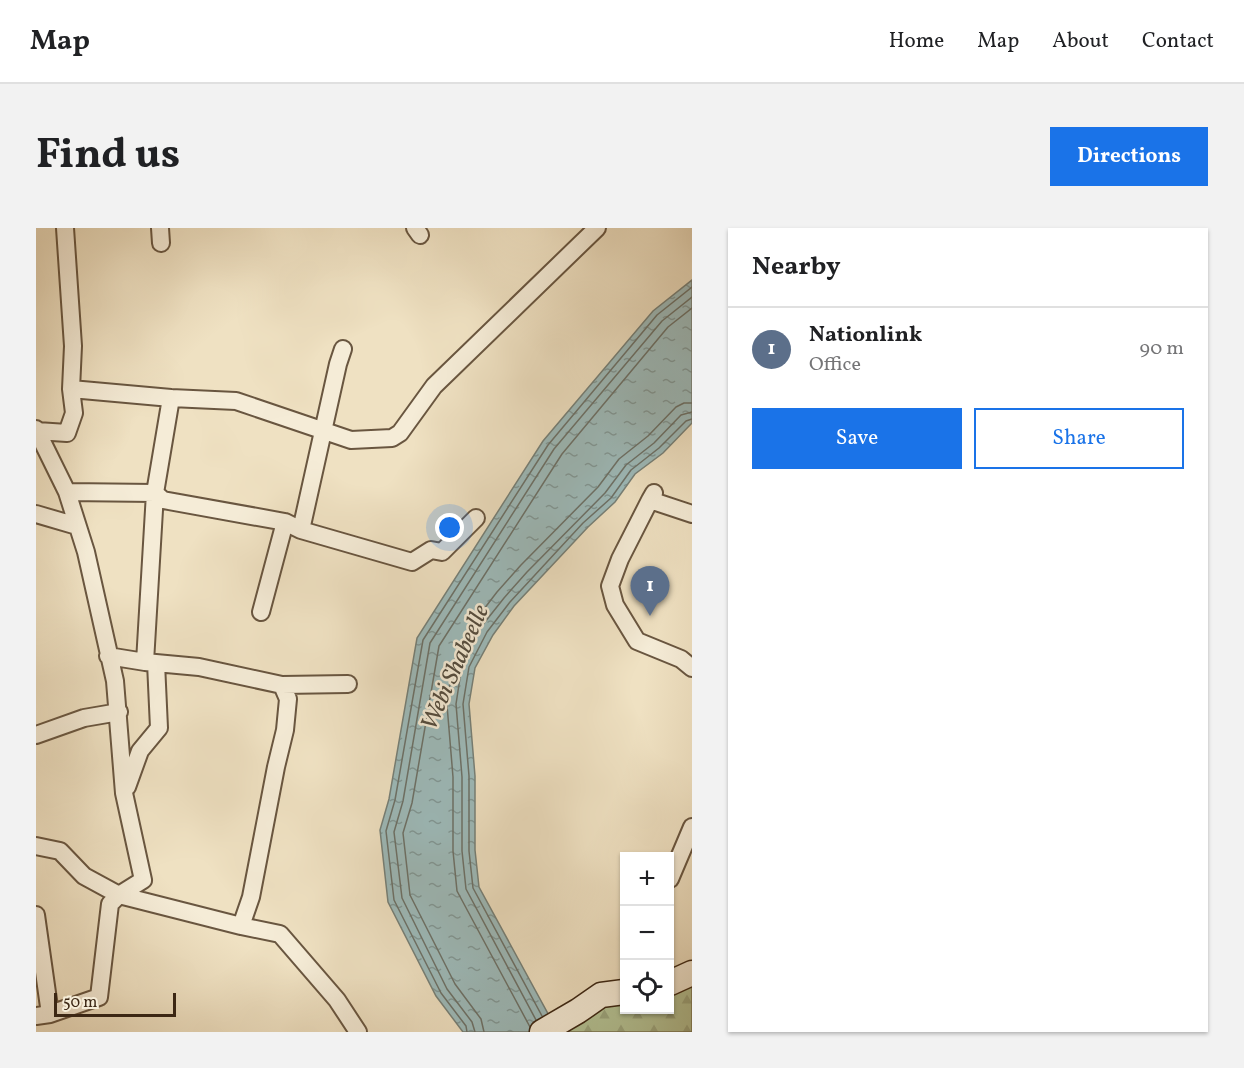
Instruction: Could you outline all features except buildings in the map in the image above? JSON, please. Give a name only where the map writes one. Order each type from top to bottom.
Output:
[{"type":"main road","points":[[674,981],[692,973]]},
{"type":"main road","points":[[542,1032],[601,995],[620,993]]},
{"type":"street","points":[[71,389],[237,401],[351,440],[392,438],[400,433],[434,386],[597,228]]},
{"type":"street","points":[[37,430],[67,433],[74,413],[71,389],[73,346],[67,229]]},
{"type":"street","points":[[301,530],[343,349]]},
{"type":"street","points":[[124,793],[140,751],[159,728],[150,663],[155,493],[171,398]]},
{"type":"street","points":[[36,920],[43,1015],[99,997],[111,904],[119,895],[143,880],[124,793],[115,681],[86,552],[67,492],[37,430]]},
{"type":"street","points":[[67,492],[155,493],[163,500],[285,522],[301,530],[412,562],[431,550],[442,552],[476,518]]},
{"type":"street","points":[[692,514],[652,496],[620,559],[610,586],[615,605],[637,641],[681,659],[692,668]]},
{"type":"street","points":[[36,514],[76,525]]},
{"type":"street","points":[[261,612],[285,522]]},
{"type":"street","points":[[108,656],[150,663],[199,667],[282,686],[348,684]]},
{"type":"street","points":[[241,926],[251,897],[285,730],[288,699],[282,686]]},
{"type":"street","points":[[36,735],[84,718],[118,712]]},
{"type":"street","points":[[685,866],[692,827]]},
{"type":"street","points":[[36,846],[60,851],[84,876],[119,895],[280,934],[337,1000],[358,1032]]},
{"type":"green space","points":[[692,983],[692,1032],[568,1032],[566,1028],[604,1001],[620,997],[620,1014],[674,1014],[674,986]]},
{"type":"water","name":"Webi Shabeelle","points":[[692,280],[692,423],[663,453],[635,474],[615,502],[588,527],[514,606],[493,635],[475,668],[469,704],[475,776],[475,850],[479,887],[558,1032],[463,1032],[436,996],[388,902],[380,830],[389,799],[417,638],[543,441],[653,311]]},
{"type":"place","name":"Nationlink","points":[[650,616]]}]
